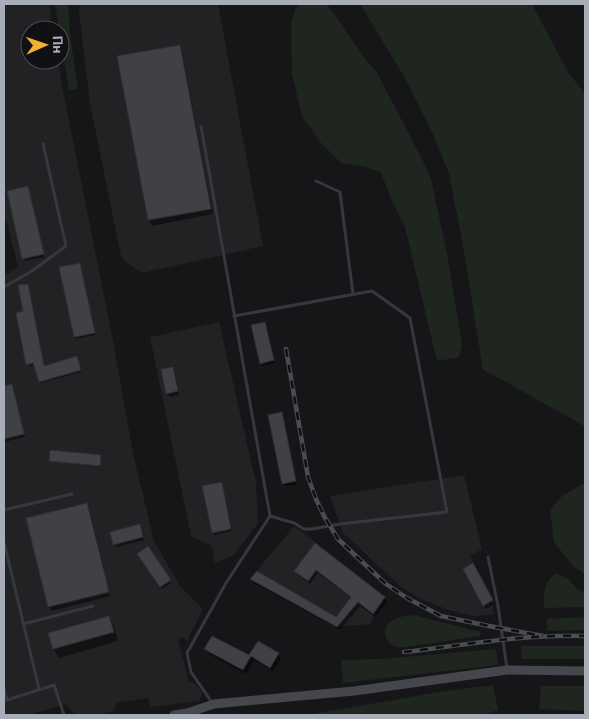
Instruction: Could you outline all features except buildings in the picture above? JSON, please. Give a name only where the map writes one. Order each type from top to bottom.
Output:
[{"type":"street","points":[[174,715],[187,714],[214,704],[354,691],[507,670],[585,670]]},
{"type":"lane","points":[[201,126],[270,516],[226,583],[187,653],[190,672],[214,704]]},
{"type":"lane","points":[[4,287],[32,271],[66,246],[43,144]]},
{"type":"lane","points":[[316,181],[340,192],[353,294]]},
{"type":"lane","points":[[234,316],[372,291],[410,318],[448,512],[312,529],[304,529],[294,522],[270,516]]},
{"type":"lane","points":[[4,510],[72,494]]},
{"type":"lane","points":[[4,542],[39,690]]},
{"type":"lane","points":[[488,557],[498,606],[507,670]]},
{"type":"lane","points":[[23,624],[93,606]]},
{"type":"lane","points":[[4,689],[7,700],[54,685],[64,715]]},
{"type":"shaded area","points":[[4,4],[49,4],[51,20],[20,20],[20,70],[60,70],[133,453],[154,541],[180,586],[203,609],[187,641],[183,637],[178,640],[189,681],[195,684],[201,691],[202,695],[199,701],[150,707],[148,698],[117,703],[112,712],[94,715],[75,715],[66,704],[28,715],[4,715],[4,276],[18,267],[4,212]]},
{"type":"shaded area","points":[[55,4],[68,4],[69,20],[58,20]]},
{"type":"shaded area","points":[[80,4],[218,4],[263,246],[142,273],[126,262],[121,256],[90,104],[79,11]]},
{"type":"shaded area","points":[[299,4],[327,4],[365,59],[376,71],[422,159],[431,179],[447,254],[462,345],[459,357],[437,361],[405,227],[381,173],[367,167],[341,163],[320,142],[302,116],[292,74],[291,23]]},
{"type":"shaded area","points":[[360,4],[532,4],[568,72],[585,94],[585,427],[483,370],[462,240],[449,174],[432,132],[405,78]]},
{"type":"shaded area","points":[[70,35],[78,88],[69,91],[66,70],[70,70]]},
{"type":"shaded area","points":[[219,322],[256,483],[258,523],[234,555],[215,563],[212,546],[191,536],[150,337]]},
{"type":"shaded area","points":[[464,475],[482,549],[470,556],[493,600],[493,615],[472,616],[449,610],[420,599],[400,586],[343,533],[330,496]]},
{"type":"shaded area","points":[[585,483],[585,574],[572,565],[554,542],[550,511],[562,496]]},
{"type":"shaded area","points":[[294,526],[386,597],[370,624],[337,627],[250,579]]},
{"type":"shaded area","points":[[556,573],[568,579],[577,589],[585,593],[585,607],[544,608],[546,584]]},
{"type":"shaded area","points":[[413,615],[481,632],[480,636],[406,647],[398,647],[391,644],[385,635],[385,628],[389,622],[402,616]]},
{"type":"shaded area","points":[[585,617],[585,630],[547,631],[547,619]]},
{"type":"shaded area","points":[[521,646],[585,646],[585,659],[522,659]]},
{"type":"shaded area","points":[[496,649],[498,665],[343,683],[341,660],[381,659]]},
{"type":"shaded area","points":[[493,685],[498,710],[483,715],[305,715],[446,691]]},
{"type":"shaded area","points":[[541,686],[585,686],[585,711],[539,709]]},
{"type":"railway","points":[[286,349],[308,477],[324,516],[338,539],[386,584],[407,598],[441,616],[543,636]]},
{"type":"railway","points":[[404,652],[517,638],[585,636]]}]
